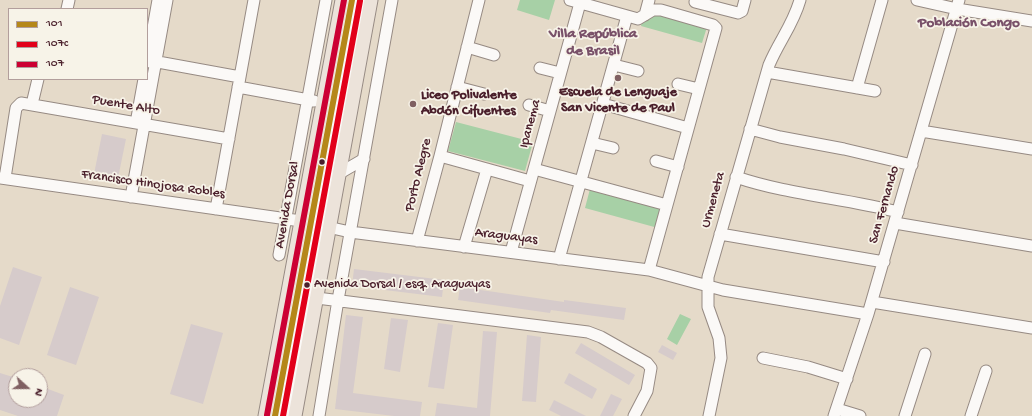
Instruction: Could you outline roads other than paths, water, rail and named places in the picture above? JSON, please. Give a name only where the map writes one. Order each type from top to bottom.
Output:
[{"type":"main road","name":"Avenida Dorsal","points":[[295,416],[317,298],[316,225],[323,102],[342,0]]},
{"type":"main road","name":"Avenida Dorsal","points":[[265,416],[316,225],[340,173],[372,0]]},
{"type":"street","points":[[149,61],[158,0]]},
{"type":"street","points":[[149,61],[167,0]]},
{"type":"street","points":[[216,209],[254,0]]},
{"type":"street","name":"Avenida Dorsal","points":[[280,255],[285,219],[326,0]]},
{"type":"street","points":[[285,416],[352,0]]},
{"type":"street","points":[[275,416],[316,225],[361,0]]},
{"type":"street","points":[[319,416],[338,300],[392,0]]},
{"type":"street","name":"Porto Alegre","points":[[417,241],[479,0]]},
{"type":"street","points":[[645,15],[649,0]]},
{"type":"street","points":[[690,18],[695,1],[738,13],[742,11],[745,0]]},
{"type":"street","name":"Urmeneta","points":[[709,416],[720,365],[721,351],[719,338],[708,307],[707,285],[736,177],[767,72],[775,51],[795,18],[800,0]]},
{"type":"street","points":[[857,88],[882,0]]},
{"type":"street","points":[[917,0],[958,4],[1032,21]]},
{"type":"street","points":[[575,1],[602,4],[627,16],[638,19],[657,10],[713,25],[716,30],[649,270]]},
{"type":"street","name":"Ipanema","points":[[511,252],[560,73],[575,1]]},
{"type":"street","name":"San Fernando","points":[[836,412],[884,262],[958,4]]},
{"type":"street","points":[[559,259],[627,16]]},
{"type":"street","points":[[467,47],[494,55]]},
{"type":"street","points":[[149,61],[323,102]]},
{"type":"street","points":[[614,65],[638,71]]},
{"type":"street","points":[[540,68],[560,73]]},
{"type":"street","points":[[767,72],[875,91]]},
{"type":"street","points":[[32,104],[38,80]]},
{"type":"street","points":[[140,123],[144,80]]},
{"type":"street","points":[[131,196],[146,80]]},
{"type":"street","points":[[678,84],[699,90]]},
{"type":"street","points":[[457,87],[484,94]]},
{"type":"street","name":"Puente Alto","points":[[2,178],[16,108],[19,104],[32,104],[229,139]]},
{"type":"street","points":[[603,104],[688,128]]},
{"type":"street","points":[[529,105],[550,111]]},
{"type":"street","points":[[750,129],[780,137],[852,151],[912,165]]},
{"type":"street","points":[[921,131],[1032,149]]},
{"type":"street","points":[[592,143],[613,148]]},
{"type":"street","points":[[440,156],[530,181]]},
{"type":"street","points":[[340,173],[364,159]]},
{"type":"street","points":[[656,161],[678,167]]},
{"type":"street","points":[[464,247],[487,169]]},
{"type":"street","points":[[534,169],[667,205]]},
{"type":"street","points":[[736,177],[776,188],[847,200],[896,218],[1032,246]]},
{"type":"street","name":"Francisco Hinojosa Robles","points":[[2,178],[285,219],[316,225]]},
{"type":"street","name":"Araguayas","points":[[316,225],[350,232],[649,270],[723,290],[868,314]]},
{"type":"street","points":[[720,234],[884,262]]},
{"type":"street","points":[[317,298],[594,334],[647,363],[651,368],[646,391],[634,416]]},
{"type":"street","points":[[872,302],[1032,328]]},
{"type":"street","points":[[905,416],[925,354]]},
{"type":"street","points":[[762,358],[808,367],[847,379]]},
{"type":"street","points":[[971,416],[986,371]]},
{"type":"street","points":[[836,412],[860,416]]},
{"type":"place","name":"Escuela de Lenguaje San Vicente de Paul","points":[[618,78]]},
{"type":"place","name":"Liceo Polivalente Abdón Cifuentes","points":[[413,104]]},
{"type":"place","name":"Avenida Dorsal / esq. Araguayas","points":[[307,285]]},
{"type":"district","name":"Población Congo","points":[[969,24]]},
{"type":"district","name":"Villa República de Brasil","points":[[593,44]]}]
